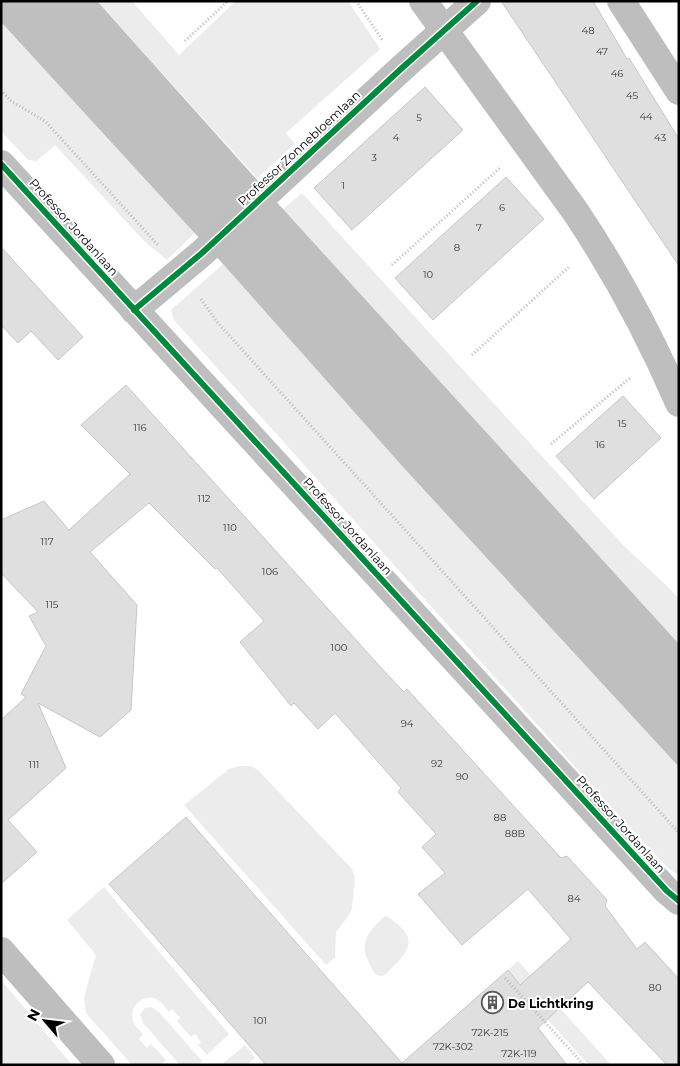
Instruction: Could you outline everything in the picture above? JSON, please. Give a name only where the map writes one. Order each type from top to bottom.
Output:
[{"type":"street","points":[[423,1],[596,242],[658,354],[679,403]]},
{"type":"street","name":"Professor Zonnebloemlaan","points":[[134,310],[202,253],[402,68],[478,1]]},
{"type":"street","points":[[621,1],[679,91]]},
{"type":"street","name":"Professor Jordanlaan","points":[[1,164],[679,902]]},
{"type":"street","points":[[1,950],[101,1065]]},
{"type":"path","points":[[184,41],[228,1]]},
{"type":"path","points":[[356,1],[402,68]]},
{"type":"path","points":[[1,90],[11,101],[46,121],[181,270],[217,322],[679,833]]},
{"type":"path","points":[[392,265],[526,144]]},
{"type":"path","points":[[472,355],[596,242]]},
{"type":"path","points":[[551,444],[658,354]]},
{"type":"path","points":[[505,978],[584,1065]]},
{"type":"shaded area","points":[[1,1],[97,1],[283,209],[679,644],[679,767],[403,467],[223,264],[1,22]]},
{"type":"shaded area","points":[[97,1],[132,1],[179,55],[236,1],[348,1],[380,49],[286,133],[295,144],[257,178]]},
{"type":"shaded area","points":[[1,22],[195,233],[167,260],[146,243],[55,145],[37,161],[28,160],[1,131]]},
{"type":"shaded area","points":[[302,193],[622,544],[679,599],[679,644],[283,209]]},
{"type":"shaded area","points":[[223,264],[403,467],[679,767],[679,876],[668,868],[604,799],[174,320],[171,310]]},
{"type":"shaded area","points":[[239,766],[251,766],[258,770],[352,869],[355,877],[352,908],[336,932],[335,958],[326,965],[184,805],[229,769]]},
{"type":"shaded area","points":[[104,887],[229,1034],[207,1055],[198,1045],[201,1042],[195,1034],[191,1037],[177,1021],[180,1018],[172,1009],[169,1012],[154,998],[140,1001],[134,1008],[132,1016],[134,1023],[143,1034],[139,1039],[147,1048],[151,1044],[166,1060],[163,1065],[132,1065],[86,1013],[84,997],[96,955],[67,920]]},
{"type":"shaded area","points":[[385,916],[398,925],[407,935],[408,946],[402,956],[382,976],[376,975],[370,966],[365,943],[371,930]]},
{"type":"shaded area","points":[[518,961],[611,1065],[589,1065],[505,973]]},
{"type":"shaded area","points":[[1,980],[72,1065],[1,1065]]},
{"type":"shaded area","points":[[151,1007],[159,1012],[202,1061],[198,1065],[180,1065],[143,1023],[140,1014],[145,1008]]},
{"type":"shaded area","points":[[245,1045],[255,1058],[247,1065],[221,1065]]},
{"type":"building","points":[[501,1],[593,1],[627,59],[629,58],[679,139],[679,266]]},
{"type":"building","points":[[425,87],[463,130],[352,230],[314,188]]},
{"type":"building","points":[[506,177],[544,219],[433,320],[395,278]]},
{"type":"building","points":[[1,247],[83,337],[58,360],[31,331],[18,343],[1,325]]},
{"type":"building","points":[[126,385],[384,671],[404,692],[407,689],[561,858],[567,856],[607,900],[605,906],[637,949],[645,942],[679,979],[679,1065],[667,1065],[588,982],[538,1028],[567,1065],[266,1065],[109,884],[186,817],[402,1063],[508,970],[520,985],[571,939],[528,889],[462,945],[418,894],[445,873],[422,847],[436,834],[398,792],[401,788],[335,713],[318,729],[294,703],[291,706],[240,642],[264,621],[217,568],[215,569],[149,503],[90,552],[137,605],[131,710],[100,737],[38,703],[66,768],[8,820],[37,852],[1,884],[1,720],[26,697],[21,694],[46,646],[29,616],[38,612],[1,573],[1,520],[44,501],[69,530],[130,474],[81,425]]},
{"type":"building","points":[[623,396],[661,438],[594,499],[556,456]]},
{"type":"cycle path","points":[[134,310],[202,253],[477,1]]},
{"type":"cycle path","points":[[1,164],[667,891],[679,901]]},
{"type":"place","name":"De Lichtkring","points":[[492,1003]]}]
